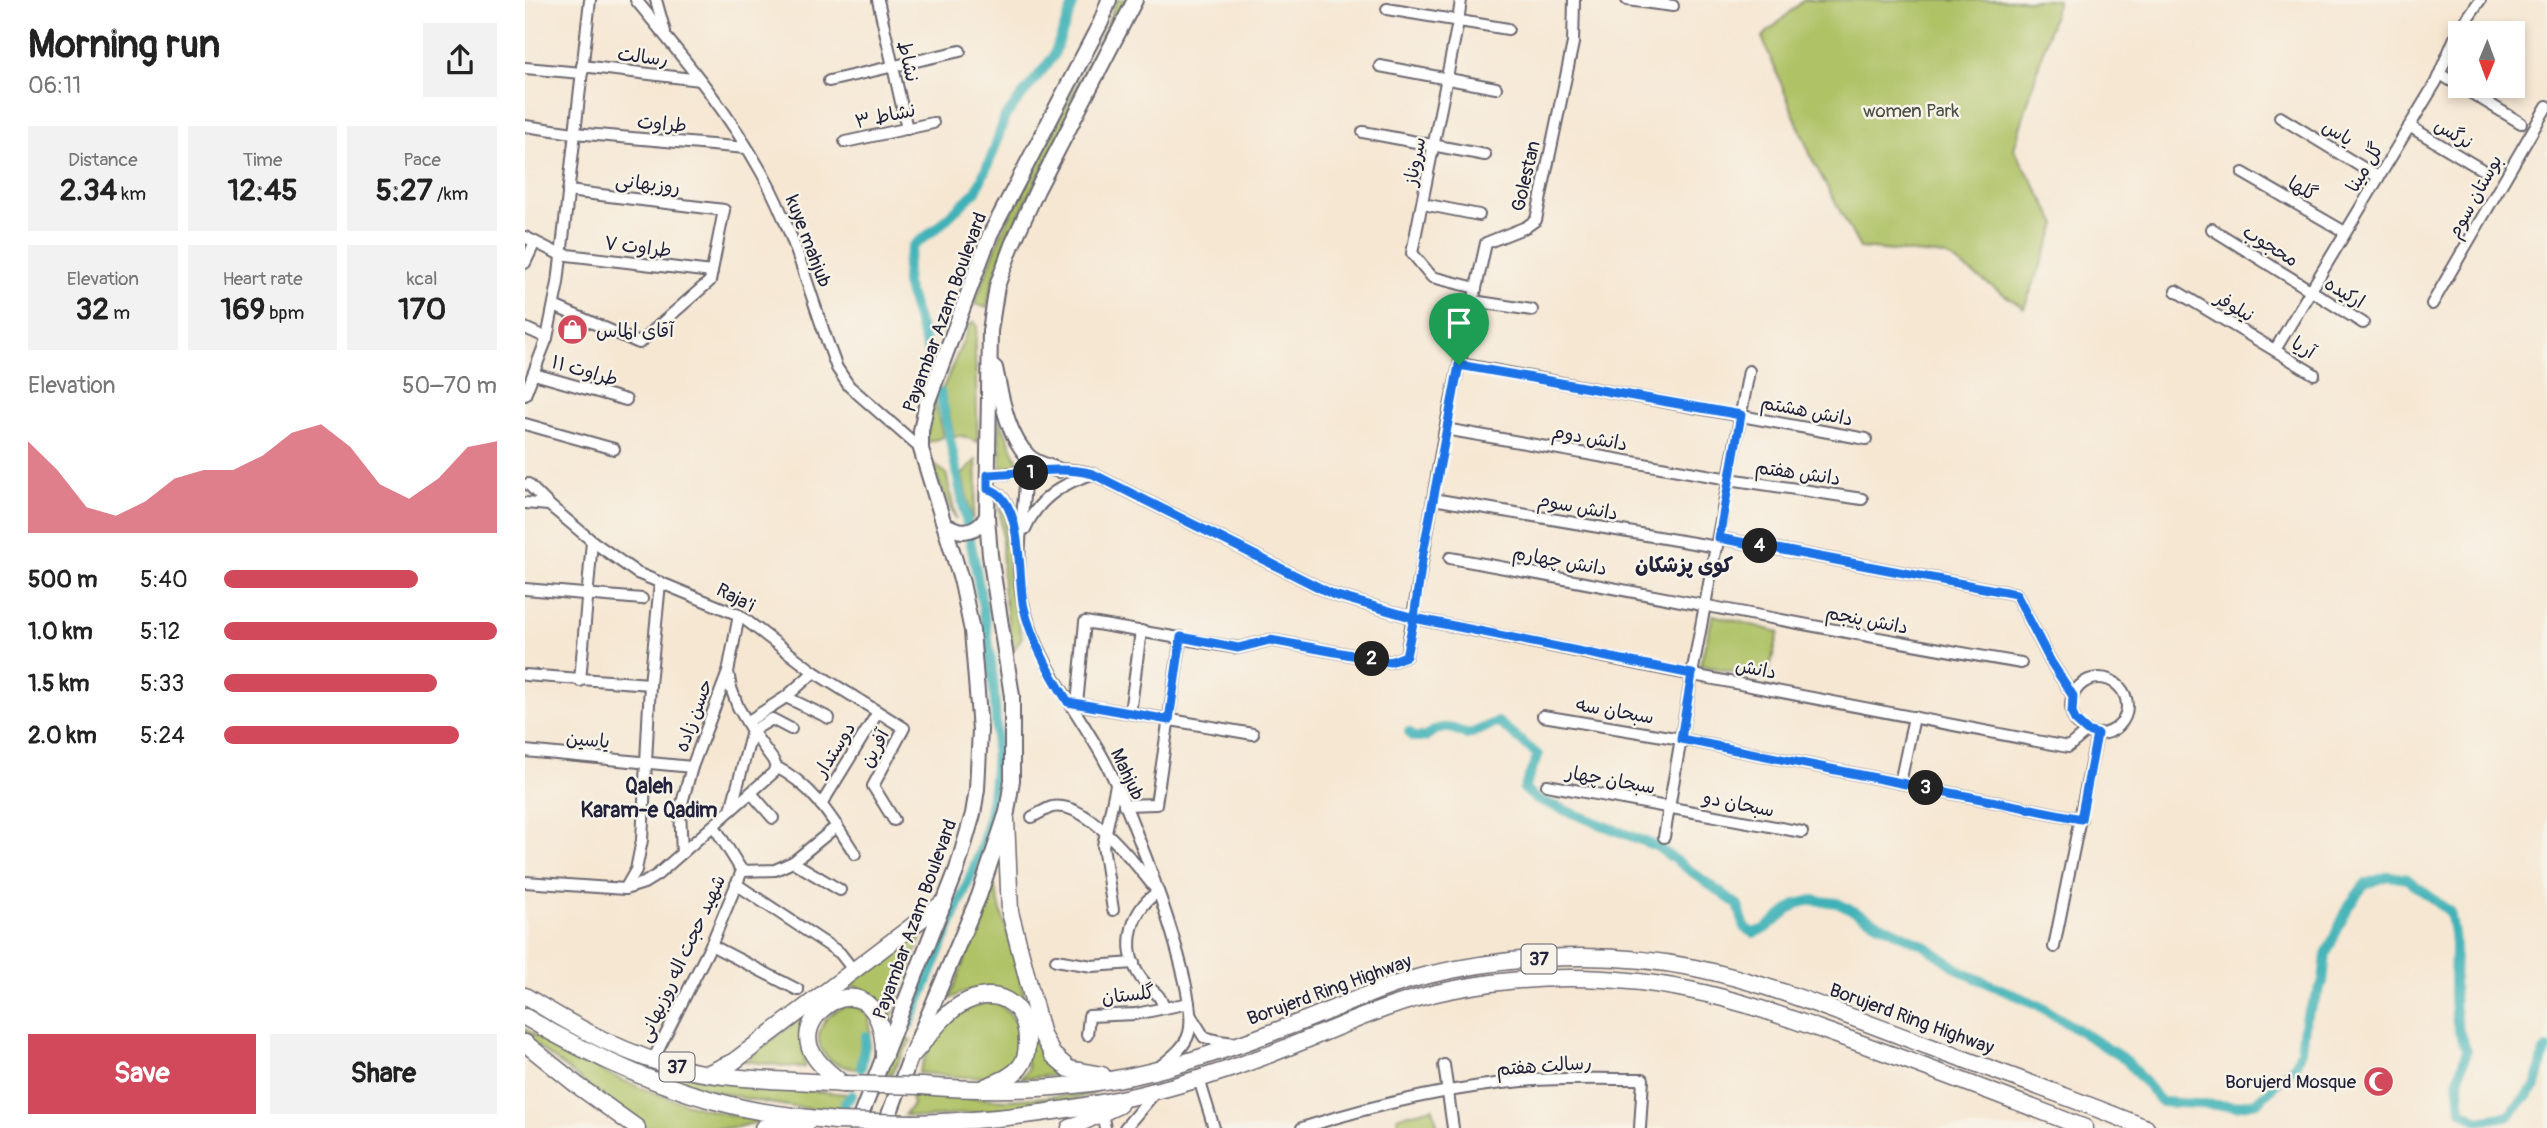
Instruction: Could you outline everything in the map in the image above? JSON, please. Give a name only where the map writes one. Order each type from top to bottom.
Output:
[{"type":"highway","points":[[1006,819],[1010,912],[1026,978],[1048,1046],[1053,1055],[1069,1069],[1109,1076],[1132,1075]]},
{"type":"highway","points":[[707,1073],[733,1062],[944,902]]},
{"type":"highway","name":"Borujerd Ring Highway","points":[[843,1084],[969,1090],[1024,1089],[1132,1075],[1243,1043],[1385,988],[1429,975],[1538,959],[1619,958],[1693,967],[1777,991],[2146,1128]]},
{"type":"highway","name":"Borujerd Ring Highway","points":[[913,1123],[1026,1116],[1090,1105],[1199,1079],[1427,996],[1498,983],[1548,978],[1597,978],[1642,982],[1692,991],[1756,1007],[2085,1128]]},
{"type":"highway","points":[[911,1056],[957,1007],[986,994],[1005,999],[1013,1005],[1025,1023],[1025,1059],[1009,1077],[969,1090]]},
{"type":"highway","name":"37","points":[[525,996],[582,1030],[653,1059],[707,1073],[843,1084]]},
{"type":"highway","points":[[843,1084],[814,1056],[809,1040],[815,1018],[831,1003],[851,997],[861,999],[870,1006],[880,1020],[884,1056]]},
{"type":"highway","name":"37","points":[[525,1017],[573,1044],[668,1086],[741,1108],[836,1121],[913,1123]]},
{"type":"highway","points":[[525,1042],[577,1085],[637,1128]]},
{"type":"highway","points":[[1070,1128],[1104,1121],[1158,1089]]},
{"type":"highway","points":[[763,1128],[836,1121]]},
{"type":"highway","points":[[913,1123],[947,1128]]},
{"type":"main road","name":"Payambar Azam Boulevard","points":[[856,1128],[944,902],[973,814],[977,789],[980,730],[972,631],[946,525],[921,449],[926,406],[981,256],[1004,204],[1101,22],[1109,0]]},
{"type":"main road","points":[[884,1128],[911,1056],[979,897],[1006,819],[1012,780],[1012,696],[990,555],[987,517],[990,345],[997,286],[1037,190],[1135,0]]},
{"type":"main road","points":[[990,345],[1006,412],[1017,441],[1029,457],[1058,470]]},
{"type":"main road","points":[[946,525],[967,532],[974,530],[987,517]]},
{"type":"street","points":[[525,395],[547,338],[554,306],[590,0]]},
{"type":"street","name":"kuye mahjub","points":[[636,0],[700,80],[763,174],[792,242],[837,368],[849,386],[921,449]]},
{"type":"street","points":[[656,0],[667,38]]},
{"type":"street","name":"نشاط","points":[[878,0],[907,129]]},
{"type":"street","name":"سروناز","points":[[1461,0],[1435,146],[1412,253],[1432,277],[1476,288]]},
{"type":"street","name":"Golestan","points":[[1181,637],[1238,648],[1270,640],[1390,662],[1406,656],[1445,429],[1486,243],[1527,227],[1536,220],[1573,43],[1574,0]]},
{"type":"street","points":[[1627,0],[1673,6]]},
{"type":"street","name":"گل مینا","points":[[2275,350],[2410,126],[2439,74],[2457,33],[2480,0]]},
{"type":"street","points":[[1387,9],[1508,29]]},
{"type":"street","points":[[829,81],[960,51]]},
{"type":"street","points":[[1380,66],[1496,88]]},
{"type":"street","name":"رسالت","points":[[525,68],[700,80]]},
{"type":"street","points":[[2439,74],[2521,123]]},
{"type":"street","name":"بوستان سوم","points":[[2432,304],[2547,106]]},
{"type":"street","name":"یاس","points":[[2280,117],[2378,177]]},
{"type":"street","name":"نشاط ۳","points":[[845,142],[933,122]]},
{"type":"street","name":"طراوت","points":[[525,126],[575,134],[746,148]]},
{"type":"street","name":"نرگس","points":[[2410,126],[2481,169]]},
{"type":"street","points":[[1363,132],[1485,155]]},
{"type":"street","name":"گلها","points":[[2243,173],[2345,232]]},
{"type":"street","name":"روزبهانی","points":[[568,191],[724,210],[712,272]]},
{"type":"street","points":[[1423,204],[1479,215]]},
{"type":"street","name":"محجوب","points":[[2213,229],[2310,291]]},
{"type":"street","points":[[525,263],[530,239]]},
{"type":"street","name":"طراوت ۷","points":[[530,239],[559,254],[712,272]]},
{"type":"street","points":[[554,306],[639,343],[710,281],[712,272]]},
{"type":"street","name":"نیلوفر","points":[[2176,291],[2275,350]]},
{"type":"street","name":"ارکیده","points":[[2310,291],[2363,323]]},
{"type":"street","points":[[1473,301],[1532,310]]},
{"type":"street","points":[[525,328],[547,338]]},
{"type":"street","name":"آریا","points":[[2275,350],[2314,374]]},
{"type":"street","name":"دانش هشتم","points":[[1459,365],[1867,439]]},
{"type":"street","points":[[1664,837],[1749,371]]},
{"type":"street","name":"طراوت ۱۱","points":[[534,374],[626,400]]},
{"type":"street","points":[[525,424],[614,449]]},
{"type":"street","name":"دانش دوم","points":[[1445,429],[1729,480]]},
{"type":"street","points":[[988,482],[1026,473],[1058,470],[1081,470],[1093,474]]},
{"type":"street","points":[[1020,556],[1026,473]]},
{"type":"street","points":[[1020,556],[1025,531],[1038,506],[1062,487],[1093,474]]},
{"type":"street","name":"دانش","points":[[1093,474],[1334,595],[1414,618],[2069,747],[2092,733]]},
{"type":"street","name":"دانش هفتم","points":[[1729,480],[1862,499]]},
{"type":"street","points":[[988,482],[1002,496],[1009,509],[1020,556]]},
{"type":"street","points":[[526,483],[529,489],[525,501],[549,505]]},
{"type":"street","name":"Raja'i","points":[[526,483],[591,541],[637,573],[739,615],[814,672],[904,728]]},
{"type":"street","name":"دانش سوم","points":[[1433,499],[1718,543],[2016,594],[2051,662],[2073,696]]},
{"type":"street","points":[[580,681],[591,541]]},
{"type":"street","name":"Mahjub","points":[[1020,556],[1020,587],[1027,619],[1039,650],[1107,765],[1124,805],[1168,918],[1191,1016]]},
{"type":"street","name":"دانش چهارم","points":[[1450,558],[1706,604]]},
{"type":"street","points":[[625,889],[636,870],[639,857],[650,684],[660,583]]},
{"type":"street","points":[[525,589],[642,600]]},
{"type":"street","name":"دانش پنجم","points":[[1706,604],[1872,638],[2021,663]]},
{"type":"street","name":"حسن زاده","points":[[682,853],[680,810],[692,767],[728,672],[739,615]]},
{"type":"street","points":[[1124,805],[1156,804],[1169,720],[1181,637],[1086,622],[1072,703],[1169,720],[1253,734]]},
{"type":"street","points":[[1130,713],[1141,631]]},
{"type":"street","points":[[728,672],[738,706],[774,764],[804,785],[837,825],[855,853]]},
{"type":"street","points":[[731,811],[749,726],[814,672]]},
{"type":"street","points":[[525,675],[650,684]]},
{"type":"street","points":[[2103,678],[2112,681],[2125,695],[2126,714],[2115,729],[2092,733],[2075,720],[2072,713],[2073,696],[2085,682],[2103,678]]},
{"type":"street","points":[[786,697],[829,718]]},
{"type":"street","name":"دوستدار","points":[[821,804],[878,712]]},
{"type":"street","name":"سبحان سه","points":[[1543,716],[1681,739],[2081,819]]},
{"type":"street","points":[[1900,783],[1914,717]]},
{"type":"street","points":[[749,726],[772,719],[790,729]]},
{"type":"street","name":"آفرین","points":[[894,820],[873,786],[904,728]]},
{"type":"street","points":[[2054,947],[2081,819],[2092,733]]},
{"type":"street","name":"یاسین","points":[[525,751],[692,767]]},
{"type":"street","points":[[525,882],[625,889],[644,883],[657,876],[751,794],[773,773],[774,764]]},
{"type":"street","points":[[1113,910],[1103,846],[1115,785]]},
{"type":"street","name":"سبحان چهار","points":[[1547,785],[1669,807]]},
{"type":"street","points":[[751,794],[773,818]]},
{"type":"street","points":[[1032,817],[1053,807],[1069,809],[1084,816],[1121,846],[1157,892],[1144,901],[1131,927],[1129,940],[1135,963],[1145,984],[1160,995],[1164,1008]]},
{"type":"street","name":"سبحان دو","points":[[1669,807],[1802,832]]},
{"type":"street","points":[[714,826],[742,871],[775,870],[793,862],[837,825]]},
{"type":"street","points":[[793,862],[840,890]]},
{"type":"street","name":"شهید حجت اله روزبهانی","points":[[653,1059],[711,945],[742,871]]},
{"type":"street","points":[[736,884],[840,953],[854,971]]},
{"type":"street","points":[[711,945],[797,990]]},
{"type":"street","points":[[1056,960],[1091,966],[1135,963]]},
{"type":"street","name":"گلستان","points":[[1087,1035],[1089,1016],[1136,1014],[1189,1003]]},
{"type":"street","points":[[1191,1016],[1205,1037],[1243,1043]]},
{"type":"street","points":[[1156,1070],[1187,1040],[1191,1016]]},
{"type":"street","points":[[1444,1065],[1453,1128]]},
{"type":"street","points":[[1199,1079],[1214,1128]]},
{"type":"street","name":"رسالت هفتم","points":[[1302,1128],[1381,1105],[1448,1092],[1535,1080],[1643,1079],[1640,1128]]},
{"type":"street","points":[[1125,1128],[1158,1089]]},
{"type":"green space","points":[[1117,0],[1127,0],[1006,240],[987,308],[975,304],[1002,232],[1105,29]]},
{"type":"green space","name":"women Park","points":[[1804,0],[2058,0],[2014,149],[2057,224],[2024,308],[1947,256],[1860,248],[1813,161],[1762,37]]},
{"type":"green space","points":[[974,321],[977,326],[975,352],[978,442],[954,436],[943,388]]},
{"type":"green space","points":[[934,397],[943,437],[925,443]]},
{"type":"green space","points":[[999,417],[1021,469],[1001,470]]},
{"type":"green space","points":[[976,460],[977,488],[972,520],[962,475]]},
{"type":"green space","points":[[930,462],[946,473],[956,520]]},
{"type":"green space","points":[[999,504],[1006,516],[1009,588],[1022,637],[1013,651],[1003,588]]},
{"type":"green space","points":[[1713,615],[1779,632],[1767,679],[1700,665]]},
{"type":"green space","points":[[994,885],[1041,1055],[1063,1075],[1021,1078],[1028,1069],[1015,998],[998,990],[982,988],[966,991],[949,1000]]},
{"type":"green space","points":[[927,922],[890,1020],[866,990],[856,986],[846,988],[828,1001],[802,1038],[805,1066],[802,1068],[744,1061]]},
{"type":"green space","points":[[996,1001],[1013,1019],[1019,1036],[1015,1057],[1007,1068],[980,1077],[919,1073],[930,1046],[946,1025],[968,1009]]},
{"type":"green space","points":[[853,1005],[867,1012],[871,1035],[866,1055],[858,1069],[830,1060],[821,1049],[819,1040],[819,1032],[828,1017],[835,1011]]},
{"type":"green space","points":[[525,1029],[580,1061],[639,1087],[701,1108],[763,1121],[732,1128],[644,1128],[525,1037]]},
{"type":"green space","points":[[898,1035],[911,1040],[891,1074],[885,1071]]},
{"type":"green space","points":[[677,1073],[732,1084],[848,1094],[841,1102],[842,1112],[800,1108],[737,1097],[696,1086],[676,1080]]},
{"type":"green space","points":[[1097,1093],[1059,1103],[923,1118],[904,1115],[913,1105],[911,1095],[1008,1100]]},
{"type":"green space","points":[[1433,1108],[1438,1128],[1399,1128],[1397,1117]]},
{"type":"waterway","points":[[931,361],[906,284],[907,263],[913,246],[937,228],[976,191],[1005,117],[1053,57],[1075,0]]},
{"type":"waterway","points":[[910,1024],[979,855],[994,781],[996,744],[987,633],[940,392]]},
{"type":"waterway","points":[[1409,732],[1413,737],[1426,737],[1435,730],[1445,728],[1467,735],[1498,722],[1538,755],[1524,789],[1536,799],[1656,846],[1738,905],[1745,928],[1753,933],[1765,929],[1796,904],[1813,900],[1837,903],[1927,947],[1964,973],[2038,1005],[2126,1060],[2161,1102],[2235,1106],[2257,1102],[2296,1065],[2305,1019],[2323,982],[2326,954],[2349,905],[2365,884],[2389,876],[2407,879],[2450,912],[2455,942],[2455,1012],[2461,1038],[2467,1050],[2458,1080],[2461,1110],[2478,1121],[2508,1116],[2536,1086],[2547,1049]]},
{"type":"waterway","points":[[861,1068],[866,1036]]},
{"type":"waterway","points":[[845,1112],[845,1103],[852,1095]]},
{"type":"place","name":"آقای الماس","points":[[573,330]]},
{"type":"place","name":"Borujerd Mosque","points":[[2379,1081]]},
{"type":"district","name":"کوی پزشکان","points":[[1684,565]]},
{"type":"district","name":"Qaleh Karam-e Qadim","points":[[649,798]]},
{"type":"route","points":[[1459,365],[1445,429],[1414,618],[1334,595],[1093,474],[1081,470],[1058,470],[988,475],[988,489],[999,493],[1005,500],[1016,533],[1020,556],[1020,587],[1034,638],[1068,702],[1169,720],[1181,637],[1238,648],[1270,640],[1390,662],[1406,656],[1414,618],[1692,674],[1681,739],[2081,819],[2097,734],[2080,727],[2075,720],[2071,704],[2073,696],[2051,662],[2016,594],[1719,538],[1741,415],[1459,365]]}]
